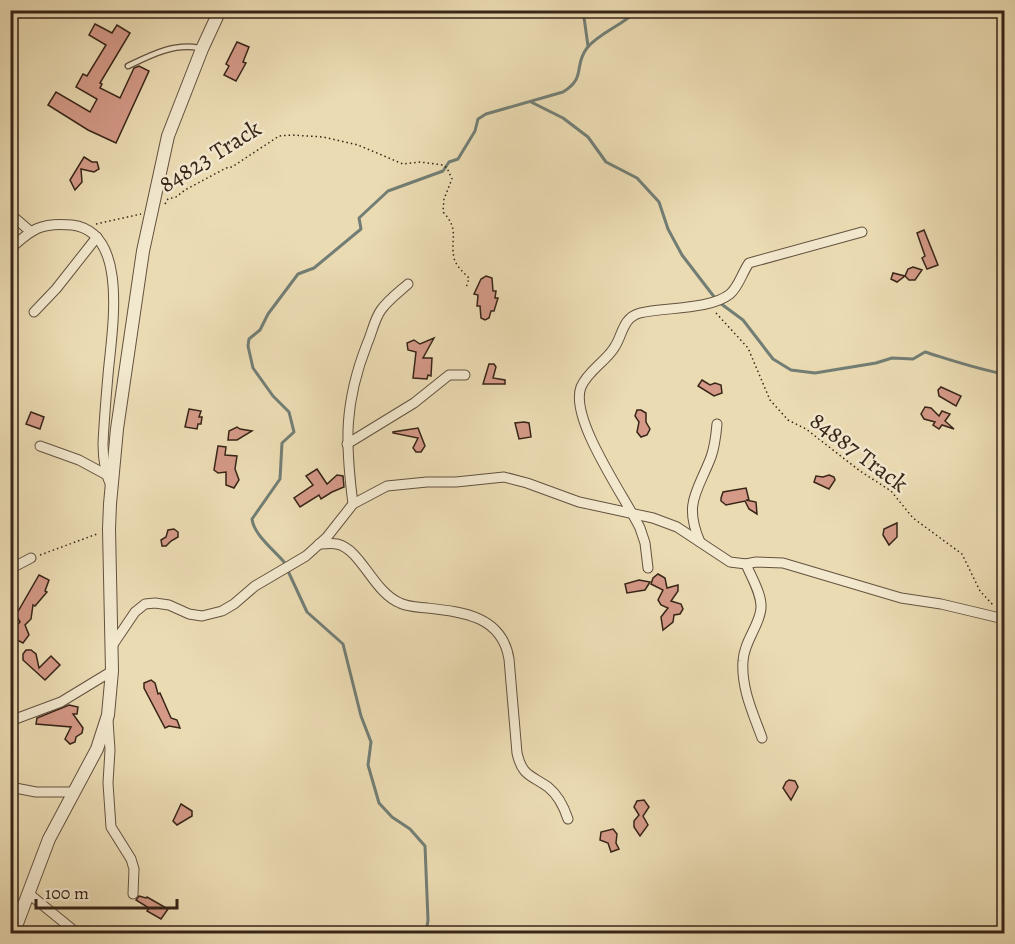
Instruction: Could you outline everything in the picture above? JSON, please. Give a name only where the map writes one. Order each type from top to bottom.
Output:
[{"type":"street","points":[[133,894],[134,869],[131,859],[111,828],[108,783],[110,750],[108,715],[112,671],[109,529],[117,429],[143,251],[168,136],[220,10]]},
{"type":"street","points":[[10,214],[30,231]]},
{"type":"street","points":[[10,249],[30,231],[45,226],[82,226],[97,237],[108,256],[111,273],[113,333],[103,444],[105,474],[112,488]]},
{"type":"street","points":[[648,568],[645,543],[633,513],[592,442],[581,410],[580,389],[585,380],[614,348],[628,319],[638,314],[682,309],[709,302],[729,294],[739,282],[749,263],[862,232]]},
{"type":"street","points":[[34,312],[56,289],[97,237]]},
{"type":"street","points":[[353,504],[347,444],[347,419],[352,390],[376,320],[382,309],[408,284]]},
{"type":"street","points":[[347,444],[414,403],[449,375],[465,375]]},
{"type":"street","points":[[700,544],[694,530],[693,500],[696,487],[712,455],[717,424]]},
{"type":"street","points":[[40,446],[79,460],[105,474]]},
{"type":"street","points":[[112,646],[135,612],[145,604],[169,606],[189,614],[202,616],[222,611],[255,586],[306,556],[353,504],[387,486],[504,477],[579,502],[633,513],[677,527],[730,562],[783,563],[902,598],[941,604],[1005,619]]},
{"type":"street","points":[[319,544],[337,544],[346,548],[355,555],[383,593],[400,603],[413,607],[461,612],[487,623],[499,634],[507,644],[519,765],[526,774],[549,788],[564,807],[568,819]]},
{"type":"street","points":[[10,569],[32,558]]},
{"type":"street","points":[[746,564],[756,588],[761,609],[745,648],[744,686],[762,738]]},
{"type":"street","points":[[10,721],[61,702],[112,671]]},
{"type":"street","points":[[13,933],[49,839],[97,748],[108,715]]},
{"type":"street","points":[[10,787],[36,792],[75,792]]},
{"type":"street","points":[[28,893],[78,933]]},
{"type":"lane","points":[[128,66],[176,47],[188,46],[202,49]]},
{"type":"path","name":"84823 Track","points":[[82,226],[152,212],[158,213],[168,200],[226,168],[232,167],[279,136],[323,137],[358,145],[403,164],[420,162],[443,165],[447,168],[452,179],[444,199],[443,212],[450,219],[453,228],[456,261],[469,278],[466,288]]},
{"type":"path","name":"84887 Track","points":[[709,302],[720,320],[748,348],[770,400],[788,420],[806,429],[853,466],[891,491],[913,518],[962,555],[980,591],[998,610]]},
{"type":"path","points":[[32,558],[109,529]]},
{"type":"building","points":[[95,24],[112,33],[117,25],[130,33],[100,83],[102,84],[100,88],[120,98],[134,68],[139,66],[149,71],[116,143],[88,130],[48,105],[56,92],[90,112],[97,99],[76,87],[83,74],[87,76],[106,45],[89,35]]},
{"type":"building","points":[[237,42],[249,47],[243,62],[246,63],[236,81],[224,75],[229,66],[226,64]]},
{"type":"building","points":[[84,157],[97,162],[99,169],[94,172],[81,169],[82,182],[75,190],[70,180]]},
{"type":"building","points":[[924,230],[938,265],[927,269],[922,258],[925,256],[917,233]]},
{"type":"building","points":[[913,267],[922,270],[915,280],[909,280],[905,276],[908,269]]},
{"type":"building","points":[[893,273],[905,276],[897,282],[891,279]]},
{"type":"building","points":[[486,276],[492,278],[493,291],[496,291],[495,298],[498,298],[494,311],[491,311],[489,318],[485,320],[481,318],[480,306],[477,306],[478,295],[474,294],[481,279]]},
{"type":"building","points":[[434,338],[423,358],[432,358],[431,376],[428,375],[427,379],[413,378],[416,352],[408,350],[407,343],[414,340],[420,344]]},
{"type":"building","points":[[489,364],[494,364],[496,367],[493,378],[505,380],[505,384],[483,384]]},
{"type":"building","points":[[702,380],[710,385],[715,383],[721,385],[722,393],[714,396],[698,386]]},
{"type":"building","points":[[941,387],[961,396],[956,406],[939,396],[938,390]]},
{"type":"building","points":[[925,407],[931,408],[939,416],[942,411],[950,414],[945,421],[954,429],[942,425],[939,429],[933,425],[935,422],[924,419],[921,414]]},
{"type":"building","points":[[189,409],[201,411],[199,417],[202,417],[201,424],[198,424],[197,429],[185,427]]},
{"type":"building","points":[[637,410],[646,413],[646,422],[650,429],[647,435],[641,437],[637,432],[639,422],[635,416]]},
{"type":"building","points":[[31,412],[44,417],[40,429],[26,424]]},
{"type":"building","points":[[515,423],[529,423],[531,437],[519,439]]},
{"type":"building","points":[[237,427],[252,431],[237,440],[228,440],[229,431]]},
{"type":"building","points":[[418,428],[425,446],[421,452],[416,452],[413,448],[418,438],[393,433],[393,432]]},
{"type":"building","points":[[218,446],[226,447],[225,455],[237,456],[235,469],[239,480],[234,488],[226,485],[226,472],[218,473],[214,470]]},
{"type":"building","points":[[317,469],[327,484],[337,475],[343,476],[344,487],[321,499],[319,495],[300,507],[294,498],[313,485],[306,476]]},
{"type":"building","points":[[829,475],[835,480],[829,489],[814,482],[816,476]]},
{"type":"building","points":[[746,488],[749,500],[746,500],[756,502],[757,514],[749,509],[745,501],[726,505],[721,501],[723,492]]},
{"type":"building","points":[[897,523],[897,537],[889,545],[883,535],[884,529]]},
{"type":"building","points":[[174,529],[178,532],[178,537],[166,546],[162,546],[161,540],[166,537],[168,530]]},
{"type":"building","points":[[658,574],[665,578],[667,588],[678,585],[678,591],[671,601],[681,604],[683,609],[680,614],[674,615],[673,622],[663,630],[661,617],[668,608],[661,605],[658,600],[663,590],[651,584],[653,578]]},
{"type":"building","points":[[39,575],[49,580],[45,591],[47,592],[35,606],[33,605],[31,619],[25,625],[29,635],[23,643],[13,636],[14,629],[20,622],[16,615]]},
{"type":"building","points":[[639,580],[650,582],[645,590],[627,593],[625,584]]},
{"type":"building","points":[[26,650],[31,650],[36,654],[39,668],[51,656],[60,665],[45,680],[23,660]]},
{"type":"building","points":[[151,680],[155,683],[158,694],[160,693],[171,718],[177,720],[180,728],[169,726],[165,728],[144,688],[144,683]]},
{"type":"building","points":[[69,705],[78,707],[77,714],[73,714],[83,728],[75,742],[70,744],[65,739],[71,727],[36,724],[37,718]]},
{"type":"building","points":[[789,780],[795,781],[798,787],[791,800],[783,788]]},
{"type":"building","points":[[644,800],[649,807],[643,816],[648,825],[640,836],[634,827],[634,821],[639,815],[634,807],[637,801]]},
{"type":"building","points":[[181,804],[192,811],[192,816],[177,825],[173,821]]},
{"type":"building","points":[[613,829],[617,834],[616,843],[619,849],[611,852],[608,843],[600,840],[601,832]]},
{"type":"building","points":[[139,896],[147,897],[168,909],[161,919],[147,911],[149,908],[136,900]]},
{"type":"waterway","points":[[583,10],[588,46]]},
{"type":"waterway","points":[[284,562],[256,531],[252,519],[280,479],[282,443],[294,432],[289,412],[273,396],[253,368],[248,346],[249,339],[260,330],[268,314],[298,274],[314,268],[361,229],[359,218],[388,191],[443,171],[449,162],[458,159],[475,131],[478,119],[486,114],[563,92],[570,87],[577,76],[583,54],[592,42],[637,10]]},
{"type":"waterway","points":[[531,102],[563,118],[588,137],[606,162],[637,178],[659,202],[668,229],[682,255],[715,298]]},
{"type":"waterway","points":[[720,303],[743,320],[773,359],[791,370],[815,373],[876,363],[892,358],[913,359],[925,352],[1004,374]]},
{"type":"waterway","points":[[288,571],[307,612],[343,644],[361,716],[371,742],[368,765],[379,803],[392,817],[410,829],[425,846],[428,920],[426,934]]}]
